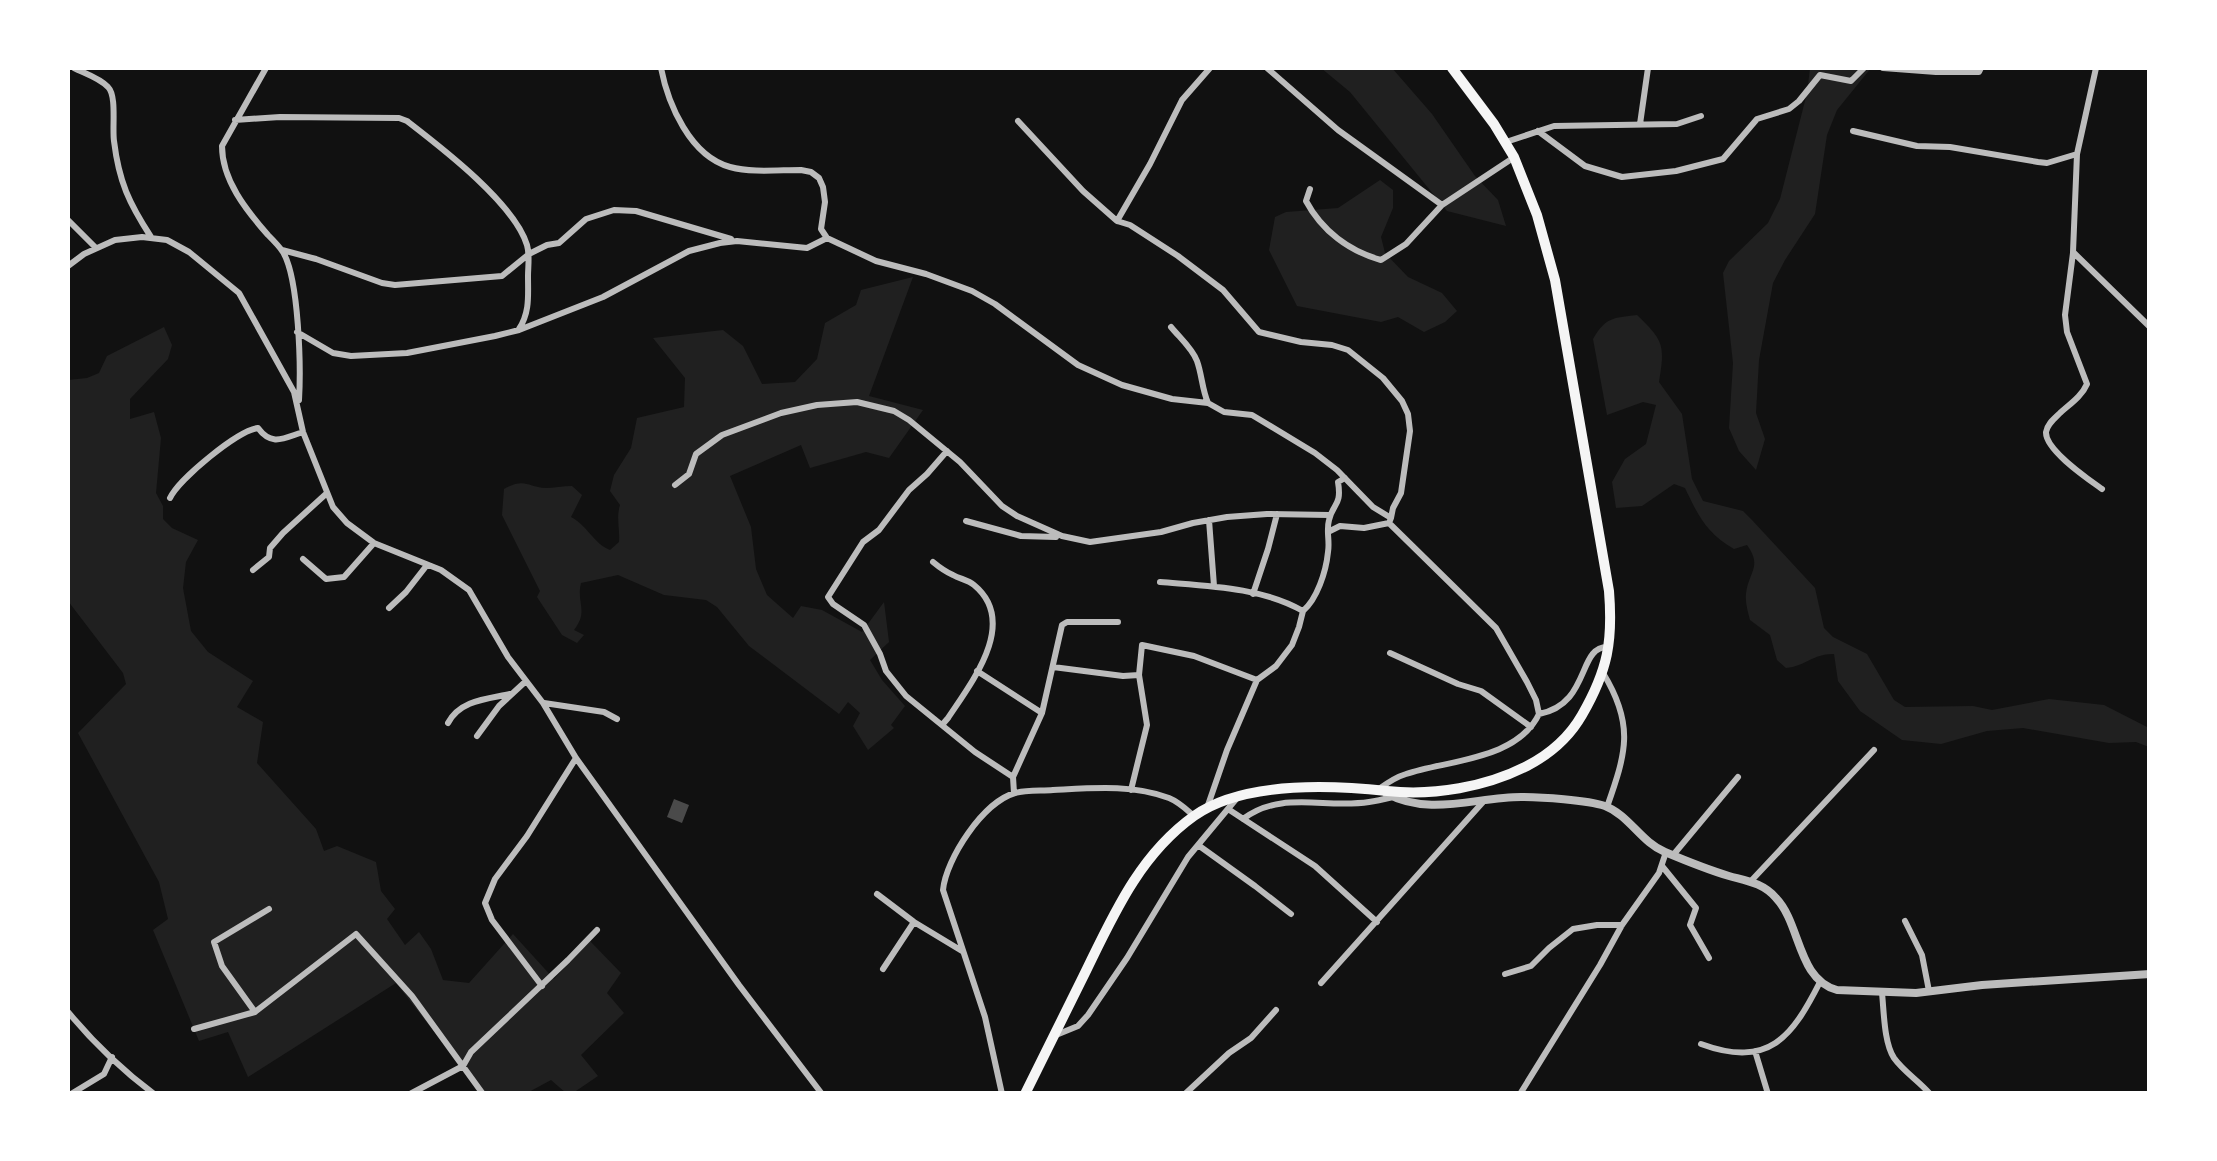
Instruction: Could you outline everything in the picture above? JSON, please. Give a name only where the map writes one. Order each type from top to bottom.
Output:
[{"type":"main road","points":[[1025,1094],[1119,905],[1154,853],[1194,816],[1237,797],[1270,789],[1385,792],[1470,786],[1502,778],[1553,749],[1576,726],[1603,674],[1612,631],[1609,591],[1555,280],[1537,214],[1514,158],[1452,68]]},
{"type":"street","points":[[74,68],[112,90],[114,141],[124,192],[152,238]]},
{"type":"street","points":[[266,68],[222,146],[222,160],[225,174],[254,218],[282,250],[290,270],[303,432],[333,507],[346,523],[374,544],[442,570],[470,590],[508,657],[542,702],[576,758],[822,1094]]},
{"type":"street","points":[[661,68],[665,89],[680,119],[698,148],[713,160],[730,167],[801,170],[819,178],[824,202],[821,229],[827,238],[876,261],[972,292],[1096,374],[1138,391],[1252,415],[1315,454],[1390,521],[1496,628],[1527,682],[1539,714]]},
{"type":"street","points":[[1117,221],[1182,100],[1210,68]]},
{"type":"street","points":[[1267,68],[1338,130],[1442,205]]},
{"type":"street","points":[[1640,124],[1648,68]]},
{"type":"street","points":[[1538,131],[1584,166],[1622,177],[1676,171],[1724,159],[1756,119],[1789,110],[1820,75],[1850,81],[1864,68]]},
{"type":"street","points":[[1884,68],[1936,72],[1979,72],[1981,68]]},
{"type":"street","points":[[2096,68],[2077,154],[2073,252],[2065,315],[2067,332],[2088,384],[2046,430],[2056,451],[2102,489]]},
{"type":"street","points":[[235,120],[280,116],[408,121],[486,188],[517,225],[529,254],[528,306],[519,330]]},
{"type":"street","points":[[1505,142],[1554,126],[1677,124],[1701,116]]},
{"type":"street","points":[[1018,121],[1082,190],[1117,221],[1146,235],[1222,290],[1259,332],[1348,350],[1383,378],[1402,400],[1410,431],[1401,493],[1390,521]]},
{"type":"street","points":[[1853,130],[1917,146],[2047,163],[2077,154]]},
{"type":"street","points":[[1310,189],[1306,202],[1315,218],[1352,249],[1381,260],[1406,244],[1442,205],[1514,158]]},
{"type":"street","points":[[282,250],[395,285],[502,276],[529,254],[559,242],[586,219],[614,210],[636,211],[736,241]]},
{"type":"street","points":[[68,220],[96,248]]},
{"type":"street","points":[[296,332],[334,353],[365,356],[438,348],[519,330],[603,297],[688,251],[736,241],[806,248],[827,238]]},
{"type":"street","points":[[68,266],[115,240],[167,240],[189,252],[239,293],[299,406]]},
{"type":"street","points":[[2073,252],[2150,328]]},
{"type":"street","points":[[1171,327],[1198,363],[1208,403]]},
{"type":"street","points":[[675,486],[689,474],[696,454],[722,435],[817,405],[857,402],[894,411],[909,420],[947,451],[1002,506],[1062,536],[1090,542],[1161,532],[1226,517],[1329,515]]},
{"type":"street","points":[[170,498],[176,487],[252,428],[258,428],[265,438],[272,440],[303,432]]},
{"type":"street","points":[[947,451],[908,490],[879,530],[863,542],[828,597],[864,625],[894,684],[975,752],[1013,777]]},
{"type":"street","points":[[1302,611],[1308,608],[1324,569],[1329,515],[1340,500],[1338,482],[1345,478]]},
{"type":"street","points":[[253,570],[270,557],[270,548],[283,532],[327,493]]},
{"type":"street","points":[[1252,594],[1277,514]]},
{"type":"street","points":[[1208,520],[1214,586]]},
{"type":"street","points":[[966,521],[1021,536],[1062,536]]},
{"type":"street","points":[[1328,532],[1340,526],[1364,528],[1390,521]]},
{"type":"street","points":[[303,559],[326,579],[344,576],[374,544]]},
{"type":"street","points":[[933,562],[976,586],[991,606],[994,625],[977,671],[942,725]]},
{"type":"street","points":[[389,608],[427,565]]},
{"type":"street","points":[[1160,582],[1269,596],[1302,611]]},
{"type":"street","points":[[1207,809],[1257,680],[1276,666],[1292,645],[1302,611]]},
{"type":"street","points":[[1014,793],[1013,777],[1042,713],[1062,625],[1118,622]]},
{"type":"street","points":[[1131,790],[1147,726],[1140,675],[1142,645],[1194,656],[1257,680]]},
{"type":"street","points":[[1243,819],[1257,808],[1276,803],[1367,803],[1404,774],[1478,757],[1509,744],[1531,727],[1539,714],[1566,702],[1577,690],[1594,650],[1609,647]]},
{"type":"street","points":[[1390,654],[1481,690],[1531,727]]},
{"type":"street","points":[[1053,667],[1140,675]]},
{"type":"street","points":[[977,671],[1042,713]]},
{"type":"street","points":[[1603,674],[1614,692],[1625,733],[1625,751],[1607,807]]},
{"type":"street","points":[[477,736],[511,693],[526,681]]},
{"type":"street","points":[[448,722],[462,706],[511,693]]},
{"type":"street","points":[[542,702],[595,710],[617,719]]},
{"type":"street","points":[[1752,880],[1874,750]]},
{"type":"street","points":[[542,986],[492,920],[485,903],[495,880],[528,836],[576,758]]},
{"type":"street","points":[[1520,1094],[1661,865],[1738,777]]},
{"type":"street","points":[[1002,1094],[985,1017],[943,890],[944,878],[960,844],[986,812],[1014,793],[1131,790],[1170,798],[1194,816]]},
{"type":"street","points":[[1385,792],[1439,805],[1521,797],[1607,807],[1649,842],[1670,853],[1728,876],[1752,880],[1770,892],[1783,906],[1820,982],[1837,990],[1930,991],[2150,974]]},
{"type":"street","points":[[1054,1036],[1078,1026],[1096,1004],[1198,846],[1237,797]]},
{"type":"street","points":[[1321,983],[1483,802]]},
{"type":"street","points":[[1228,809],[1316,866],[1377,922]]},
{"type":"street","points":[[1198,846],[1291,914]]},
{"type":"street","points":[[1661,865],[1696,908],[1690,925],[1709,958]]},
{"type":"street","points":[[878,894],[914,922],[964,952]]},
{"type":"street","points":[[255,1012],[222,966],[214,942],[268,909]]},
{"type":"street","points":[[1905,921],[1922,955],[1930,991]]},
{"type":"street","points":[[883,969],[914,922]]},
{"type":"street","points":[[1505,974],[1530,966],[1573,929],[1622,926]]},
{"type":"street","points":[[410,1094],[463,1066],[471,1052],[596,930]]},
{"type":"street","points":[[194,1029],[255,1012],[356,934],[412,996],[483,1094]]},
{"type":"street","points":[[1701,1044],[1734,1052],[1769,1047],[1794,1028],[1820,982]]},
{"type":"street","points":[[1882,993],[1890,1052],[1930,1094]]},
{"type":"street","points":[[1185,1094],[1251,1038],[1276,1010]]},
{"type":"street","points":[[68,1012],[88,1037],[154,1094]]},
{"type":"street","points":[[1755,1051],[1768,1094]]},
{"type":"street","points":[[71,1094],[104,1074],[112,1057]]},
{"type":"shaded area","points":[[1321,68],[1392,68],[1498,200],[1506,226],[1447,211],[1350,92]]},
{"type":"shaded area","points":[[1810,68],[1871,68],[1837,110],[1827,135],[1815,214],[1773,283],[1759,360],[1756,413],[1765,439],[1756,470],[1739,451],[1729,428],[1733,363],[1723,273],[1729,261],[1768,223],[1780,199]]},
{"type":"shaded area","points":[[1380,180],[1393,190],[1393,208],[1381,237],[1385,253],[1408,277],[1442,293],[1457,311],[1424,332],[1398,317],[1381,322],[1297,306],[1269,250],[1275,217],[1286,212],[1338,208]]},
{"type":"shaded area","points":[[913,277],[869,396],[923,410],[889,458],[866,452],[810,468],[801,445],[730,476],[751,527],[756,569],[767,595],[793,618],[801,606],[822,610],[862,632],[884,602],[889,642],[870,660],[905,706],[891,725],[894,728],[868,750],[853,726],[860,713],[848,702],[839,714],[749,646],[717,607],[706,600],[664,595],[618,575],[581,583],[581,617],[574,630],[584,635],[577,643],[562,635],[537,597],[540,591],[502,515],[504,489],[522,483],[546,488],[572,486],[582,495],[571,517],[610,550],[619,542],[620,505],[610,491],[614,475],[631,448],[637,418],[684,407],[685,378],[653,338],[723,330],[743,346],[762,384],[795,382],[817,359],[825,323],[856,305],[861,290]]},
{"type":"shaded area","points":[[1637,315],[1660,344],[1659,382],[1682,414],[1692,479],[1703,501],[1743,511],[1752,520],[1815,588],[1824,628],[1833,637],[1867,654],[1894,700],[1905,707],[1973,706],[1992,710],[2049,699],[2104,705],[2149,728],[2149,747],[2136,742],[2109,743],[2023,728],[1987,731],[1941,744],[1902,740],[1860,711],[1838,681],[1834,654],[1786,668],[1777,660],[1770,635],[1750,620],[1746,594],[1754,559],[1747,545],[1734,549],[1716,537],[1685,488],[1674,484],[1642,506],[1616,508],[1612,482],[1625,459],[1646,444],[1656,405],[1643,402],[1607,415],[1593,339],[1611,320]]},
{"type":"shaded area","points":[[164,327],[172,345],[168,359],[130,399],[130,419],[154,412],[161,438],[156,493],[163,506],[163,519],[172,528],[198,540],[186,562],[183,588],[191,631],[208,652],[253,681],[237,707],[263,722],[257,763],[316,829],[324,851],[337,846],[376,862],[381,891],[395,909],[387,919],[405,945],[419,932],[431,949],[443,980],[469,983],[513,934],[554,979],[590,941],[621,973],[607,993],[624,1013],[581,1055],[598,1076],[573,1093],[566,1093],[551,1080],[527,1093],[482,1093],[396,983],[248,1077],[228,1032],[199,1041],[153,930],[168,919],[159,882],[78,733],[126,684],[123,673],[68,601],[68,380],[99,373],[107,356]]},
{"type":"building","points":[[674,799],[689,805],[682,823],[667,817]]}]
